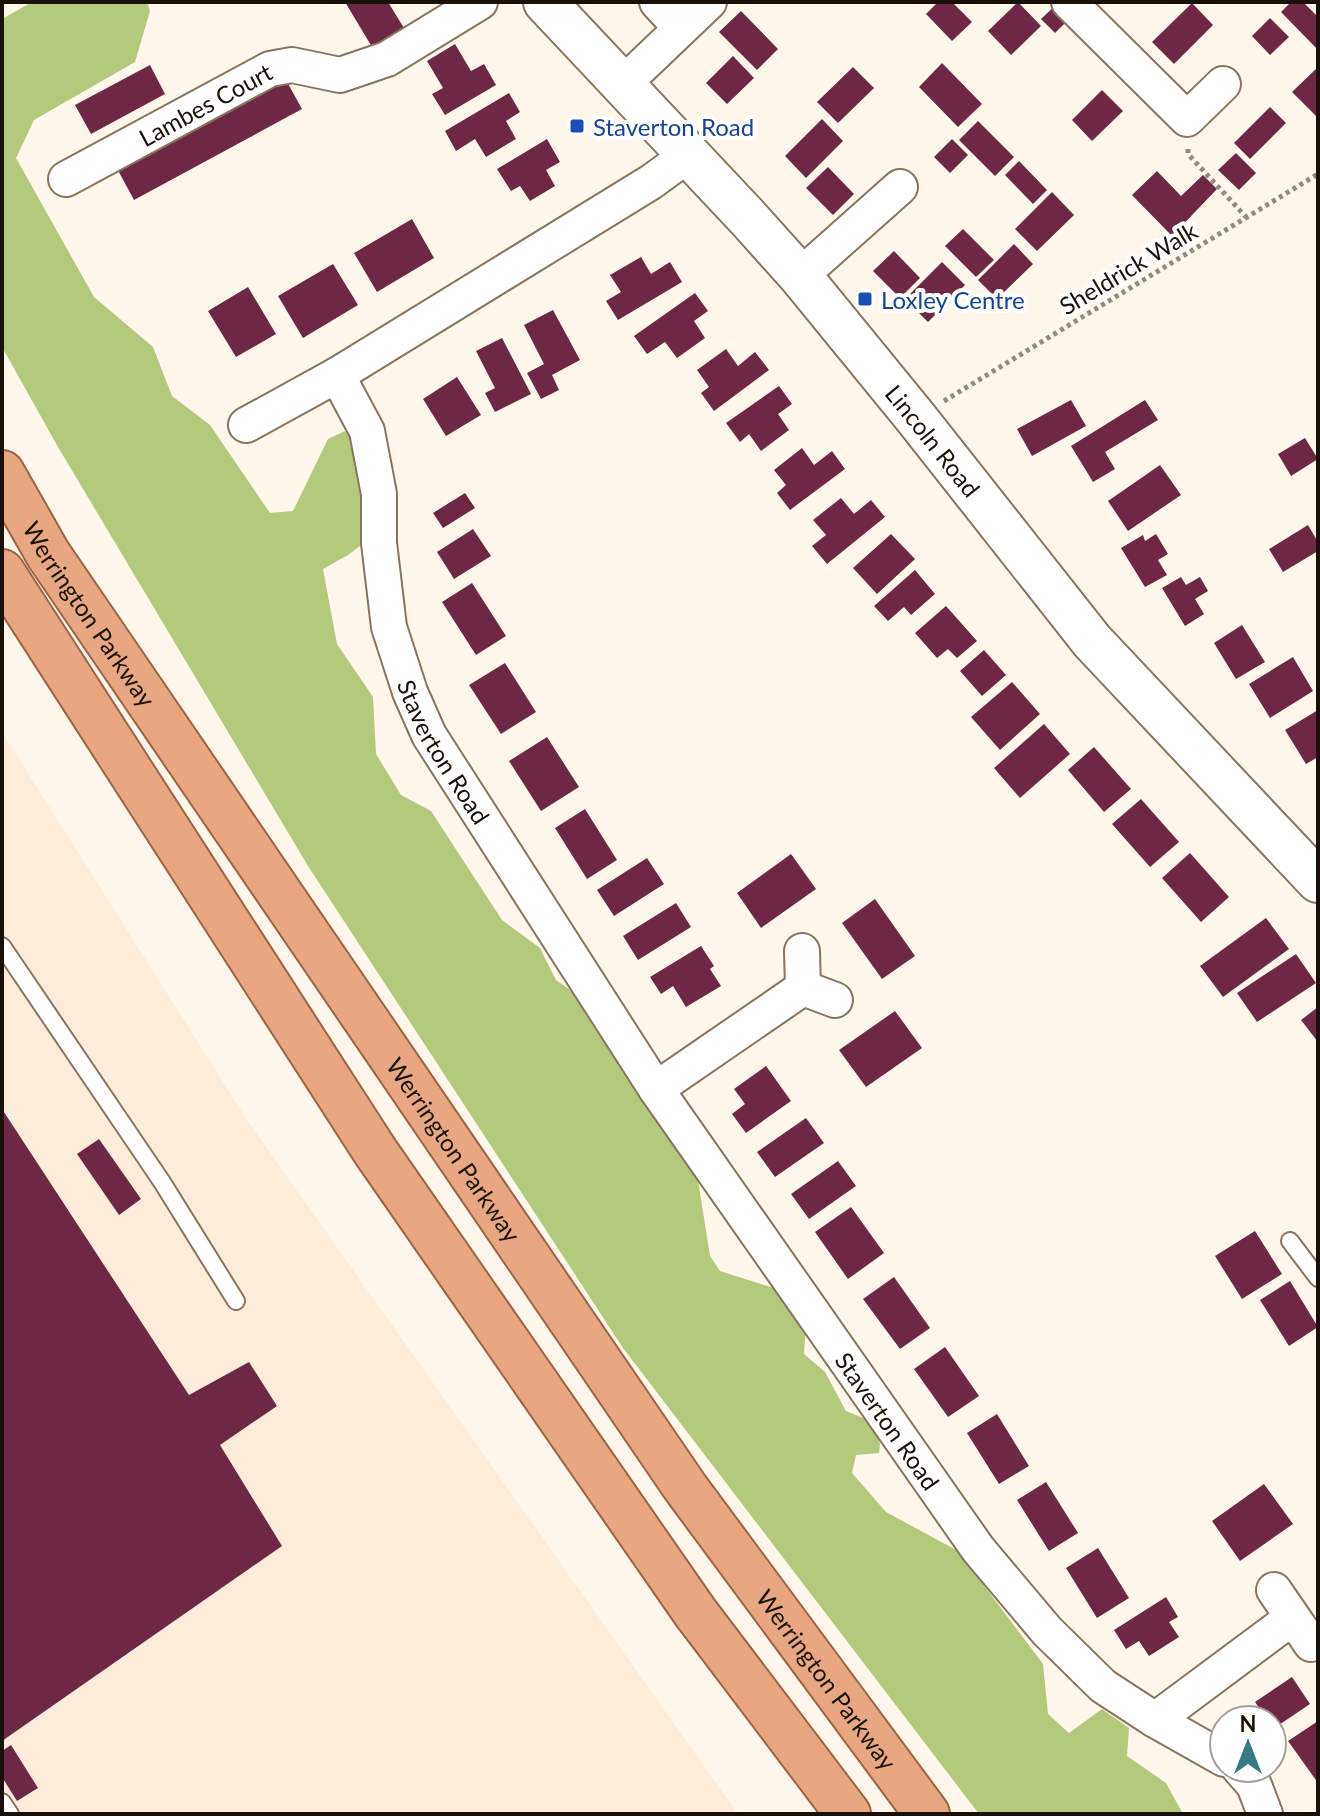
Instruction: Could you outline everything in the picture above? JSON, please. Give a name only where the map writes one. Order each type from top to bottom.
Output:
[{"type":"highway","name":"Werrington Parkway","points":[[2,473],[57,567],[667,1461],[927,1814]]},
{"type":"highway","points":[[2,572],[375,1151],[695,1612],[848,1814]]},
{"type":"street","name":"Lambes Court","points":[[66,179],[270,69],[292,65],[340,75],[387,59],[480,2]]},
{"type":"street","name":"Lincoln Road","points":[[545,2],[800,276],[1092,641],[1312,867]]},
{"type":"street","points":[[657,2],[681,28]]},
{"type":"street","points":[[623,84],[709,2]]},
{"type":"street","points":[[1069,2],[1187,119],[1223,84]]},
{"type":"street","points":[[246,425],[337,375],[651,182],[688,155]]},
{"type":"street","points":[[800,276],[900,187]]},
{"type":"street","name":"Staverton Road","points":[[337,375],[367,431],[379,494],[379,543],[389,627],[410,692],[429,735],[656,1089],[978,1549],[1047,1631],[1103,1686],[1208,1750]]},
{"type":"street","points":[[802,951],[803,988]]},
{"type":"street","points":[[656,1089],[803,988]]},
{"type":"street","points":[[803,988],[835,1000]]},
{"type":"street","points":[[1155,1720],[1292,1618]]},
{"type":"street","points":[[1253,1784],[1265,1814]]},
{"type":"lane","points":[[2,946],[162,1182],[236,1301]]},
{"type":"lane","points":[[1290,1241],[1318,1278]]},
{"type":"lane","points":[[2,1802],[10,1814]]},
{"type":"path","points":[[1187,119],[1188,154],[1246,217]]},
{"type":"path","name":"Sheldrick Walk","points":[[916,418],[1318,174]]},
{"type":"shaded area","points":[[2,732],[247,1120],[738,1814],[2,1814]]},
{"type":"green space","points":[[32,2],[147,2],[150,11],[135,62],[34,120],[16,158],[94,297],[153,347],[172,396],[210,425],[270,513],[293,511],[328,439],[345,431],[364,454],[364,543],[323,569],[337,644],[373,697],[376,754],[401,795],[431,811],[502,920],[540,948],[556,980],[589,1003],[697,1174],[710,1256],[720,1271],[783,1291],[806,1324],[804,1354],[825,1372],[846,1411],[873,1422],[880,1444],[879,1453],[856,1455],[852,1473],[886,1512],[958,1551],[1043,1664],[1048,1714],[1069,1733],[1102,1709],[1129,1728],[1127,1756],[1166,1783],[1183,1814],[979,1814],[623,1348],[308,866],[58,447],[2,347],[2,19]]},
{"type":"building","points":[[345,2],[388,2],[407,33],[375,52]]},
{"type":"building","points":[[938,2],[952,2],[972,22],[952,41],[926,14]]},
{"type":"building","points":[[1018,2],[1041,26],[1011,55],[988,31]]},
{"type":"building","points":[[1059,2],[1073,15],[1055,33],[1041,19]]},
{"type":"building","points":[[1291,2],[1303,2],[1318,17],[1318,50],[1281,12]]},
{"type":"building","points":[[1192,3],[1213,25],[1174,64],[1152,42]]},
{"type":"building","points":[[741,11],[778,49],[757,70],[719,32]]},
{"type":"building","points":[[1270,18],[1289,37],[1270,55],[1252,36]]},
{"type":"building","points":[[455,44],[471,71],[484,64],[496,85],[445,115],[432,94],[443,88],[427,61]]},
{"type":"building","points":[[733,56],[754,78],[727,104],[706,83]]},
{"type":"building","points":[[942,63],[982,104],[958,127],[919,87]]},
{"type":"building","points":[[150,65],[165,94],[91,134],[75,105]]},
{"type":"building","points":[[853,67],[874,88],[838,123],[817,102]]},
{"type":"building","points":[[1318,67],[1318,118],[1292,92]]},
{"type":"building","points":[[281,71],[302,109],[134,200],[114,163]]},
{"type":"building","points":[[1102,90],[1123,111],[1092,141],[1072,120]]},
{"type":"building","points":[[509,93],[520,112],[506,121],[516,139],[486,157],[475,139],[456,151],[445,131]]},
{"type":"building","points":[[1270,107],[1286,123],[1250,159],[1234,143]]},
{"type":"building","points":[[822,119],[843,141],[806,178],[785,156]]},
{"type":"building","points":[[978,121],[1014,157],[995,176],[959,140]]},
{"type":"building","points":[[547,139],[560,162],[546,170],[555,186],[530,201],[520,186],[511,191],[497,169]]},
{"type":"building","points":[[952,139],[968,155],[950,173],[934,157]]},
{"type":"building","points":[[1236,153],[1256,173],[1239,190],[1218,170]]},
{"type":"building","points":[[1019,161],[1047,190],[1033,204],[1005,175]]},
{"type":"building","points":[[828,167],[854,194],[833,215],[806,188]]},
{"type":"building","points":[[1157,171],[1181,196],[1203,175],[1217,189],[1172,236],[1132,195]]},
{"type":"building","points":[[1052,192],[1074,215],[1037,251],[1015,229]]},
{"type":"building","points":[[412,219],[434,258],[377,292],[354,253]]},
{"type":"building","points":[[963,229],[994,260],[976,277],[945,246]]},
{"type":"building","points":[[1014,244],[1033,264],[997,299],[978,280]]},
{"type":"building","points":[[894,251],[920,278],[900,298],[873,271]]},
{"type":"building","points":[[641,257],[651,274],[670,262],[682,282],[618,320],[606,301],[621,292],[610,275]]},
{"type":"building","points":[[942,262],[965,285],[928,322],[905,299]]},
{"type":"building","points":[[333,264],[358,305],[303,338],[278,296]]},
{"type":"building","points":[[248,287],[276,334],[236,357],[208,311]]},
{"type":"building","points":[[695,293],[708,311],[694,321],[705,338],[677,358],[665,342],[647,354],[634,336]]},
{"type":"building","points":[[553,310],[580,360],[552,375],[559,390],[541,399],[527,373],[544,364],[524,325]]},
{"type":"building","points":[[502,338],[531,394],[495,412],[485,393],[495,388],[476,351]]},
{"type":"building","points":[[726,349],[738,366],[755,352],[769,370],[714,411],[701,393],[709,387],[697,370]]},
{"type":"building","points":[[457,377],[481,415],[446,436],[423,399]]},
{"type":"building","points":[[779,386],[792,404],[778,414],[789,430],[761,451],[749,434],[740,442],[726,423]]},
{"type":"building","points":[[1071,400],[1086,426],[1032,456],[1017,429]]},
{"type":"building","points":[[1145,400],[1158,420],[1105,452],[1115,469],[1093,482],[1071,446]]},
{"type":"building","points":[[1305,438],[1318,459],[1291,476],[1278,454]]},
{"type":"building","points":[[802,448],[814,465],[832,451],[845,469],[790,510],[777,493],[786,485],[774,470]]},
{"type":"building","points":[[1160,465],[1181,495],[1128,531],[1108,501]]},
{"type":"building","points":[[465,493],[475,508],[443,528],[433,513]]},
{"type":"building","points":[[841,498],[854,514],[871,500],[885,517],[827,564],[812,546],[826,535],[813,520]]},
{"type":"building","points":[[1308,525],[1318,542],[1318,551],[1283,572],[1269,549]]},
{"type":"building","points":[[473,529],[491,556],[454,579],[437,552]]},
{"type":"building","points":[[891,534],[915,559],[877,594],[853,568]]},
{"type":"building","points":[[1156,534],[1168,554],[1158,560],[1167,575],[1145,587],[1121,548],[1143,535],[1145,541]]},
{"type":"building","points":[[915,570],[935,594],[911,615],[904,607],[888,621],[874,606]]},
{"type":"building","points":[[1181,577],[1186,585],[1200,577],[1208,591],[1195,599],[1204,614],[1185,626],[1162,588]]},
{"type":"building","points":[[472,583],[506,636],[476,655],[442,602]]},
{"type":"building","points":[[946,606],[977,641],[957,658],[948,649],[937,658],[915,633]]},
{"type":"building","points":[[1242,625],[1265,662],[1236,679],[1214,643]]},
{"type":"building","points":[[984,650],[1006,675],[982,696],[960,671]]},
{"type":"building","points":[[1293,657],[1313,691],[1270,718],[1249,684]]},
{"type":"building","points":[[505,663],[536,712],[501,734],[469,685]]},
{"type":"building","points":[[1012,682],[1040,714],[1000,750],[971,717]]},
{"type":"building","points":[[1318,710],[1318,757],[1306,764],[1285,730]]},
{"type":"building","points":[[1044,724],[1070,754],[1020,798],[994,768]]},
{"type":"building","points":[[547,737],[579,787],[541,811],[509,761]]},
{"type":"building","points":[[1094,747],[1131,789],[1104,812],[1068,770]]},
{"type":"building","points":[[1141,799],[1179,842],[1150,867],[1112,824]]},
{"type":"building","points":[[585,809],[617,860],[587,879],[555,828]]},
{"type":"building","points":[[1190,853],[1229,897],[1201,922],[1162,878]]},
{"type":"building","points":[[791,854],[816,889],[761,928],[737,893]]},
{"type":"building","points":[[647,858],[664,884],[614,916],[597,890]]},
{"type":"building","points":[[875,899],[915,956],[882,979],[842,923]]},
{"type":"building","points":[[676,903],[691,927],[638,960],[623,936]]},
{"type":"building","points":[[1266,918],[1289,949],[1223,997],[1200,966]]},
{"type":"building","points":[[701,946],[714,966],[710,969],[721,986],[686,1007],[673,986],[661,994],[650,977]]},
{"type":"building","points":[[1296,954],[1316,983],[1257,1022],[1237,993]]},
{"type":"building","points":[[1318,1007],[1318,1042],[1301,1020]]},
{"type":"building","points":[[895,1011],[922,1048],[866,1087],[839,1050]]},
{"type":"building","points":[[766,1066],[791,1101],[746,1133],[732,1114],[745,1104],[734,1089]]},
{"type":"building","points":[[2,1109],[189,1395],[249,1362],[277,1406],[220,1445],[282,1546],[2,1741]]},
{"type":"building","points":[[806,1118],[824,1143],[775,1177],[757,1152]]},
{"type":"building","points":[[99,1139],[141,1199],[119,1215],[77,1154]]},
{"type":"building","points":[[838,1161],[856,1186],[809,1219],[791,1194]]},
{"type":"building","points":[[851,1207],[884,1253],[848,1279],[815,1232]]},
{"type":"building","points":[[1255,1231],[1282,1274],[1242,1299],[1215,1256]]},
{"type":"building","points":[[894,1277],[930,1328],[900,1349],[863,1299]]},
{"type":"building","points":[[1290,1281],[1318,1327],[1289,1346],[1260,1300]]},
{"type":"building","points":[[945,1347],[979,1396],[948,1417],[914,1369]]},
{"type":"building","points":[[997,1414],[1029,1466],[999,1484],[967,1433]]},
{"type":"building","points":[[1046,1482],[1078,1533],[1049,1551],[1017,1500]]},
{"type":"building","points":[[1264,1484],[1293,1524],[1240,1561],[1212,1521]]},
{"type":"building","points":[[1098,1548],[1129,1598],[1097,1618],[1066,1568]]},
{"type":"building","points":[[1166,1597],[1178,1617],[1169,1622],[1179,1637],[1149,1656],[1139,1641],[1126,1649],[1114,1630]]},
{"type":"building","points":[[1292,1677],[1310,1704],[1288,1719],[1288,1704],[1255,1702]]},
{"type":"building","points":[[1318,1721],[1318,1783],[1288,1741]]},
{"type":"building","points":[[11,1745],[38,1788],[17,1801],[2,1777],[2,1751]]},
{"type":"place","name":"Staverton Road","points":[[577,126]]},
{"type":"place","name":"Loxley Centre","points":[[865,299]]}]
